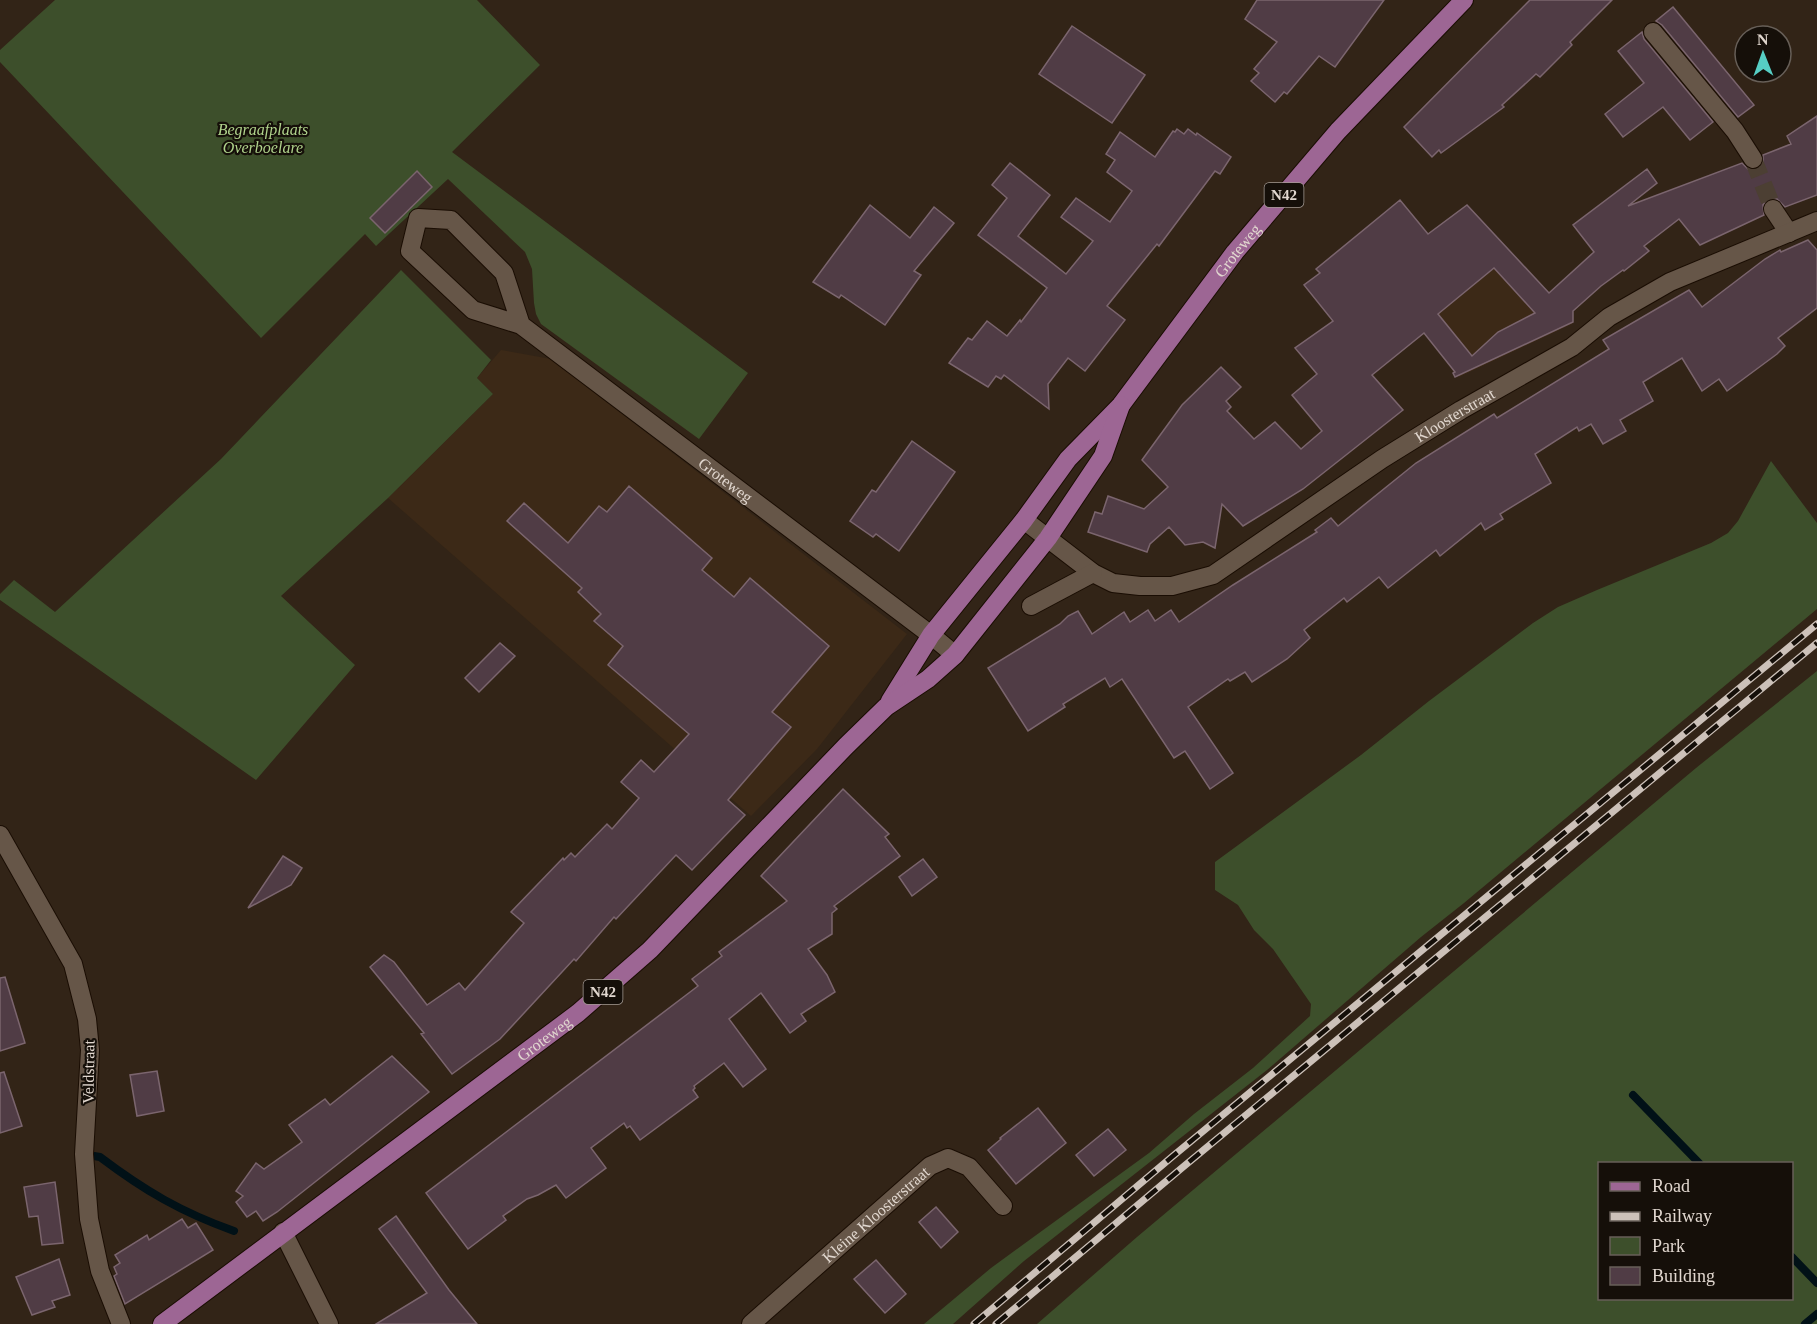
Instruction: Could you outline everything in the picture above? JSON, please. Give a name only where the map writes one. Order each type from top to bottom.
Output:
[{"type":"main road","name":"Groteweg","points":[[886,707],[931,635],[1024,520],[1068,459],[1121,405],[1235,252],[1338,131],[1396,68],[1464,0]]},
{"type":"main road","name":"Groteweg","points":[[162,1324],[578,1013],[651,950],[886,707],[928,679],[955,655],[1048,538],[1103,456],[1121,405]]},
{"type":"street","points":[[1653,32],[1735,131],[1753,159]]},
{"type":"street","points":[[1773,209],[1789,233]]},
{"type":"street","name":"Groteweg","points":[[521,325],[504,273],[451,220],[418,218],[410,251],[473,310],[521,325],[955,655]]},
{"type":"street","name":"Kloosterstraat","points":[[1048,538],[1094,573],[1113,583],[1172,586],[1213,575],[1392,453],[1572,346],[1609,317],[1670,282],[1817,221]]},
{"type":"street","points":[[1024,520],[1048,538]]},
{"type":"street","points":[[1031,606],[1094,573]]},
{"type":"street","name":"Veldstraat","points":[[0,835],[73,964],[87,1019],[90,1050],[84,1154],[89,1219],[100,1271],[121,1324]]},
{"type":"street","name":"Kleine Kloosterstraat","points":[[751,1324],[930,1166],[948,1158],[969,1167],[1003,1206]]},
{"type":"street","points":[[283,1232],[329,1324]]},
{"type":"shaded area","points":[[1467,205],[1573,321],[1572,324],[1459,377],[1400,303],[1443,223]]},
{"type":"shaded area","points":[[501,350],[551,359],[907,634],[817,749],[751,816],[388,498],[493,394],[477,378]]},
{"type":"green space","name":"Begraafplaats Overboelare","points":[[55,0],[477,0],[540,65],[452,152],[748,373],[699,439],[541,324],[534,303],[532,269],[525,252],[448,179],[376,246],[365,234],[261,338],[0,62],[0,50]]},
{"type":"green space","points":[[401,270],[491,360],[477,378],[493,394],[388,498],[281,596],[355,665],[256,780],[0,600],[0,594],[14,580],[55,612],[221,459]]},
{"type":"green space","points":[[1771,461],[1817,523],[1817,609],[1421,937],[1267,1070],[1024,1261],[953,1324],[924,1324],[991,1268],[1149,1153],[1253,1068],[1310,1016],[1311,1004],[1273,949],[1254,930],[1238,905],[1215,890],[1215,862],[1361,755],[1533,623],[1558,607],[1711,543],[1728,533],[1738,521]]},
{"type":"green space","points":[[1817,671],[1817,1324],[1037,1324],[1137,1237],[1696,768]]},
{"type":"building","points":[[1257,0],[1384,0],[1335,67],[1319,56],[1287,94],[1284,92],[1275,102],[1251,81],[1259,73],[1254,69],[1277,42],[1245,19]]},
{"type":"building","points":[[1530,0],[1612,0],[1570,42],[1572,45],[1540,77],[1536,74],[1502,105],[1504,107],[1441,153],[1439,150],[1432,157],[1404,127]]},
{"type":"building","points":[[1673,7],[1733,80],[1733,84],[1737,84],[1754,105],[1738,117],[1662,25],[1656,21]]},
{"type":"building","points":[[1072,26],[1145,75],[1112,123],[1039,74]]},
{"type":"building","points":[[1642,32],[1644,39],[1713,122],[1690,140],[1663,107],[1623,137],[1605,114],[1644,83],[1618,51]]},
{"type":"building","points":[[1817,116],[1817,195],[1785,207],[1777,199],[1767,199],[1763,205],[1764,215],[1700,245],[1679,219],[1644,246],[1649,251],[1601,286],[1573,311],[1573,322],[1455,377],[1453,373],[1455,372],[1424,333],[1372,375],[1403,410],[1303,489],[1243,526],[1222,504],[1215,548],[1203,542],[1185,545],[1169,527],[1150,544],[1147,552],[1088,532],[1095,512],[1102,514],[1108,496],[1144,509],[1168,487],[1142,460],[1182,405],[1221,367],[1241,387],[1226,401],[1231,407],[1227,411],[1254,439],[1275,422],[1301,449],[1322,431],[1292,395],[1317,374],[1295,348],[1333,321],[1304,285],[1320,273],[1316,269],[1400,200],[1428,234],[1467,205],[1549,293],[1594,252],[1573,225],[1647,169],[1657,183],[1628,206],[1742,163],[1748,169],[1759,169],[1763,164],[1763,155],[1791,144],[1787,136]],"holes":[[[1494,268],[1535,313],[1498,332],[1472,356],[1438,314]]]},
{"type":"building","points":[[1177,129],[1184,134],[1188,129],[1196,135],[1197,133],[1231,157],[1220,174],[1215,171],[1159,246],[1157,244],[1107,306],[1125,320],[1085,371],[1068,358],[1048,384],[1049,409],[1004,375],[1001,379],[996,376],[988,387],[949,363],[968,338],[972,340],[987,321],[1007,336],[1047,288],[978,235],[1007,198],[992,185],[1010,163],[1050,195],[1018,236],[1066,274],[1093,241],[1061,217],[1076,198],[1110,222],[1132,191],[1107,172],[1115,160],[1106,154],[1120,132],[1155,157],[1173,131]]},
{"type":"building","points":[[417,171],[432,187],[385,233],[370,218]]},
{"type":"building","points":[[870,205],[910,238],[934,207],[954,223],[914,271],[921,275],[885,325],[841,295],[839,298],[813,282]]},
{"type":"building","points":[[1808,240],[1817,250],[1817,308],[1778,338],[1785,346],[1777,354],[1727,391],[1719,379],[1702,391],[1682,358],[1643,382],[1653,401],[1620,420],[1626,431],[1603,444],[1591,424],[1579,431],[1577,427],[1535,454],[1551,483],[1500,514],[1503,519],[1485,530],[1481,523],[1440,556],[1436,550],[1388,588],[1379,577],[1347,602],[1344,598],[1304,630],[1310,638],[1287,659],[1252,682],[1245,672],[1230,681],[1228,679],[1188,707],[1233,773],[1210,789],[1185,751],[1174,758],[1122,679],[1110,687],[1105,678],[1063,704],[1065,707],[1028,731],[988,668],[1078,611],[1092,634],[1124,612],[1130,622],[1148,610],[1155,621],[1171,610],[1179,622],[1317,532],[1315,530],[1331,518],[1338,526],[1416,463],[1494,414],[1497,418],[1609,349],[1603,340],[1689,290],[1702,307],[1765,259],[1780,250],[1781,252]]},
{"type":"building","points":[[912,441],[955,472],[899,551],[876,534],[873,537],[850,521],[872,490],[876,492]]},
{"type":"building","points":[[629,486],[712,558],[702,570],[734,597],[750,578],[829,646],[772,712],[791,727],[728,800],[745,815],[692,870],[676,855],[616,919],[614,917],[576,961],[574,959],[500,1039],[452,1074],[421,1034],[424,1033],[370,967],[384,955],[394,962],[427,1005],[459,983],[465,990],[524,923],[511,912],[563,858],[564,860],[571,853],[575,857],[607,824],[612,829],[639,798],[621,782],[641,760],[654,772],[689,734],[608,665],[623,646],[594,621],[601,614],[578,592],[582,588],[507,521],[524,503],[568,543],[599,506],[607,512]]},
{"type":"building","points":[[500,643],[515,656],[479,692],[465,678]]},
{"type":"building","points":[[843,789],[889,834],[885,837],[900,856],[834,906],[837,909],[832,913],[832,934],[808,949],[827,975],[835,992],[801,1014],[806,1021],[790,1033],[761,993],[729,1019],[766,1069],[743,1087],[724,1063],[694,1086],[693,1090],[698,1097],[640,1140],[630,1126],[627,1128],[624,1123],[591,1148],[606,1168],[566,1198],[556,1185],[527,1199],[503,1216],[506,1220],[468,1249],[426,1193],[698,986],[692,979],[722,956],[719,952],[787,901],[761,876]]},
{"type":"building","points":[[283,856],[302,868],[291,885],[248,908]]},
{"type":"building","points":[[923,859],[937,877],[912,896],[899,877]]},
{"type":"building","points":[[5,977],[25,1043],[0,1051],[0,978]]},
{"type":"building","points":[[392,1056],[429,1092],[277,1212],[263,1221],[256,1211],[247,1217],[236,1202],[243,1196],[236,1191],[256,1163],[264,1169],[302,1142],[289,1125],[325,1099],[330,1105]]},
{"type":"building","points":[[157,1071],[164,1111],[137,1116],[130,1075]]},
{"type":"building","points":[[4,1072],[22,1126],[0,1133],[0,1073]]},
{"type":"building","points":[[1038,1108],[1066,1143],[1016,1184],[988,1150]]},
{"type":"building","points":[[1108,1129],[1126,1150],[1094,1176],[1076,1155]]},
{"type":"building","points":[[55,1182],[63,1243],[42,1245],[38,1216],[29,1217],[24,1187]]},
{"type":"building","points":[[936,1207],[958,1232],[941,1248],[919,1222]]},
{"type":"building","points":[[396,1216],[449,1290],[477,1324],[376,1324],[427,1293],[379,1229]]},
{"type":"building","points":[[182,1219],[188,1228],[196,1223],[213,1250],[125,1304],[114,1276],[117,1274],[114,1267],[120,1263],[115,1255],[147,1235],[149,1240]]},
{"type":"building","points":[[59,1259],[70,1295],[52,1301],[55,1307],[32,1315],[16,1277]]},
{"type":"building","points":[[876,1260],[906,1294],[885,1313],[854,1279]]},
{"type":"waterway","points":[[1633,1095],[1698,1162]]},
{"type":"waterway","points":[[94,1156],[100,1157],[164,1200],[234,1231]]},
{"type":"waterway","points":[[1793,1258],[1817,1283]]},
{"type":"waterway","points":[[1805,1324],[1817,1314]]},
{"type":"tunnel","points":[[1753,159],[1773,209]]},
{"type":"railway","points":[[974,1324],[1173,1156],[1817,624]]},
{"type":"railway","points":[[996,1324],[1817,643]]}]
